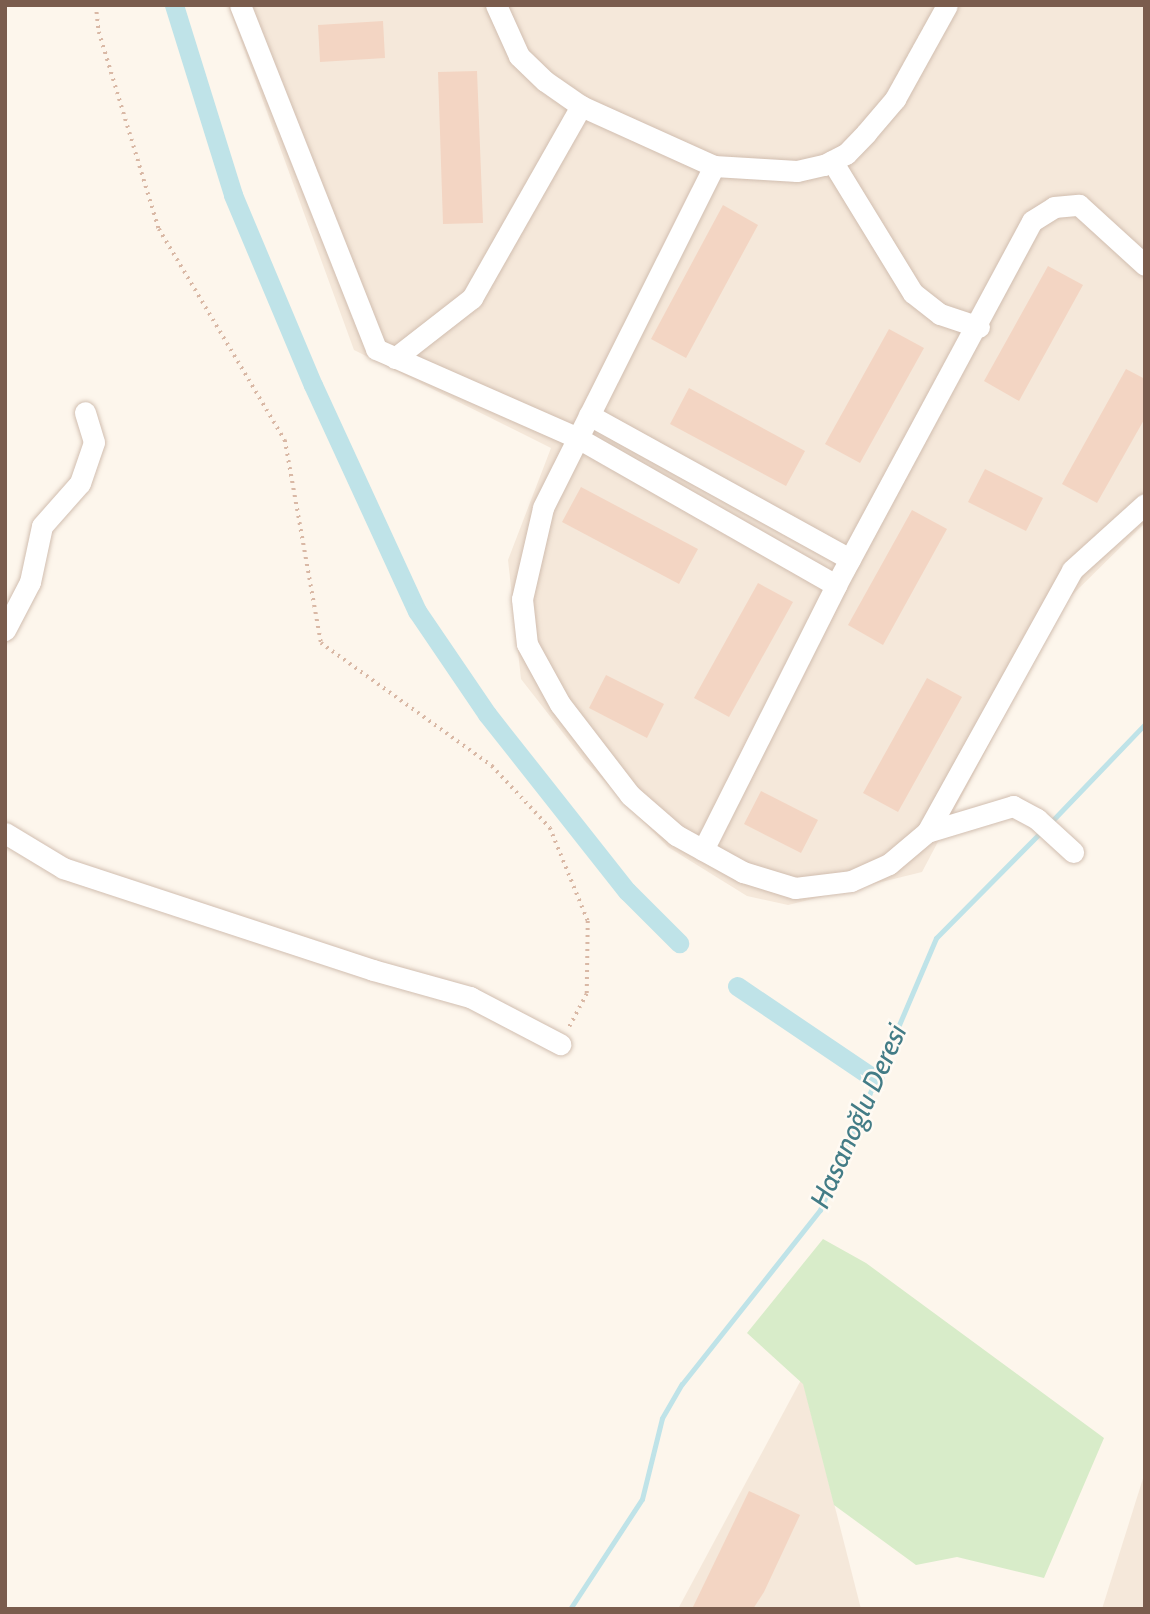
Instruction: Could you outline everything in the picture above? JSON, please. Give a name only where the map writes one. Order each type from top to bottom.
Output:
[{"type":"street","points":[[240,5],[376,349],[578,438],[836,584]]},
{"type":"street","points":[[496,5],[519,56],[545,81],[581,106],[714,166],[797,171],[832,161],[866,133],[895,99],[947,5]]},
{"type":"street","points":[[395,358],[472,298],[581,106]]},
{"type":"street","points":[[832,161],[913,293],[940,314],[979,327]]},
{"type":"street","points":[[714,166],[543,508],[532,542],[522,599],[527,644],[561,704],[630,796],[676,835],[743,872],[795,888],[851,881],[889,864],[927,832],[1072,570],[1145,504]]},
{"type":"street","points":[[703,850],[836,584],[979,327],[1032,221],[1054,207],[1079,205],[1145,265]]},
{"type":"street","points":[[5,630],[30,582],[42,526],[80,483],[94,442],[85,412]]},
{"type":"street","points":[[589,415],[850,559]]},
{"type":"street","points":[[927,832],[1013,806],[1037,819],[1073,852]]},
{"type":"street","points":[[5,833],[63,868],[373,970],[470,996],[560,1044]]},
{"type":"path","points":[[96,5],[99,32],[159,229],[285,440],[321,643],[492,766],[550,828],[588,921],[587,994],[560,1044]]},
{"type":"shaded area","points":[[228,5],[1145,5],[1145,523],[1064,603],[922,872],[788,905],[747,896],[668,847],[585,761],[521,679],[508,560],[551,448],[354,350]]},
{"type":"shaded area","points":[[802,1378],[861,1609],[678,1609]]},
{"type":"shaded area","points":[[1145,1472],[1145,1609],[1102,1609]]},
{"type":"green space","points":[[823,1239],[866,1263],[1104,1438],[1044,1578],[957,1557],[916,1565],[834,1505],[803,1384],[747,1333]]},
{"type":"building","points":[[383,21],[385,58],[320,62],[318,25]]},
{"type":"building","points":[[477,71],[483,223],[443,224],[438,72]]},
{"type":"building","points":[[723,205],[758,225],[686,358],[651,339]]},
{"type":"building","points":[[1048,266],[1083,285],[1019,401],[984,381]]},
{"type":"building","points":[[889,329],[924,348],[860,463],[825,444]]},
{"type":"building","points":[[1126,369],[1145,379],[1145,418],[1097,503],[1062,484]]},
{"type":"building","points":[[689,388],[805,451],[786,486],[670,424]]},
{"type":"building","points":[[985,469],[1043,498],[1026,531],[968,502]]},
{"type":"building","points":[[581,487],[698,549],[679,584],[562,522]]},
{"type":"building","points":[[912,510],[947,529],[883,645],[848,625]]},
{"type":"building","points":[[758,583],[793,602],[729,717],[694,698]]},
{"type":"building","points":[[606,675],[664,704],[647,738],[589,708]]},
{"type":"building","points":[[927,678],[962,697],[898,812],[863,793]]},
{"type":"building","points":[[761,791],[818,820],[801,853],[744,824]]},
{"type":"building","points":[[749,1491],[800,1515],[764,1592],[753,1609],[692,1609]]},
{"type":"waterway","points":[[174,5],[233,195],[313,385],[417,611],[487,714],[627,891],[679,943]]},
{"type":"waterway","name":"Hasanoğlu Deresi","points":[[1050,823],[1145,724]]},
{"type":"waterway","name":"Hasanoğlu Deresi","points":[[570,1609],[642,1499],[662,1418],[682,1384],[820,1210],[936,938],[1043,830]]},
{"type":"waterway","points":[[737,986],[875,1079]]}]
